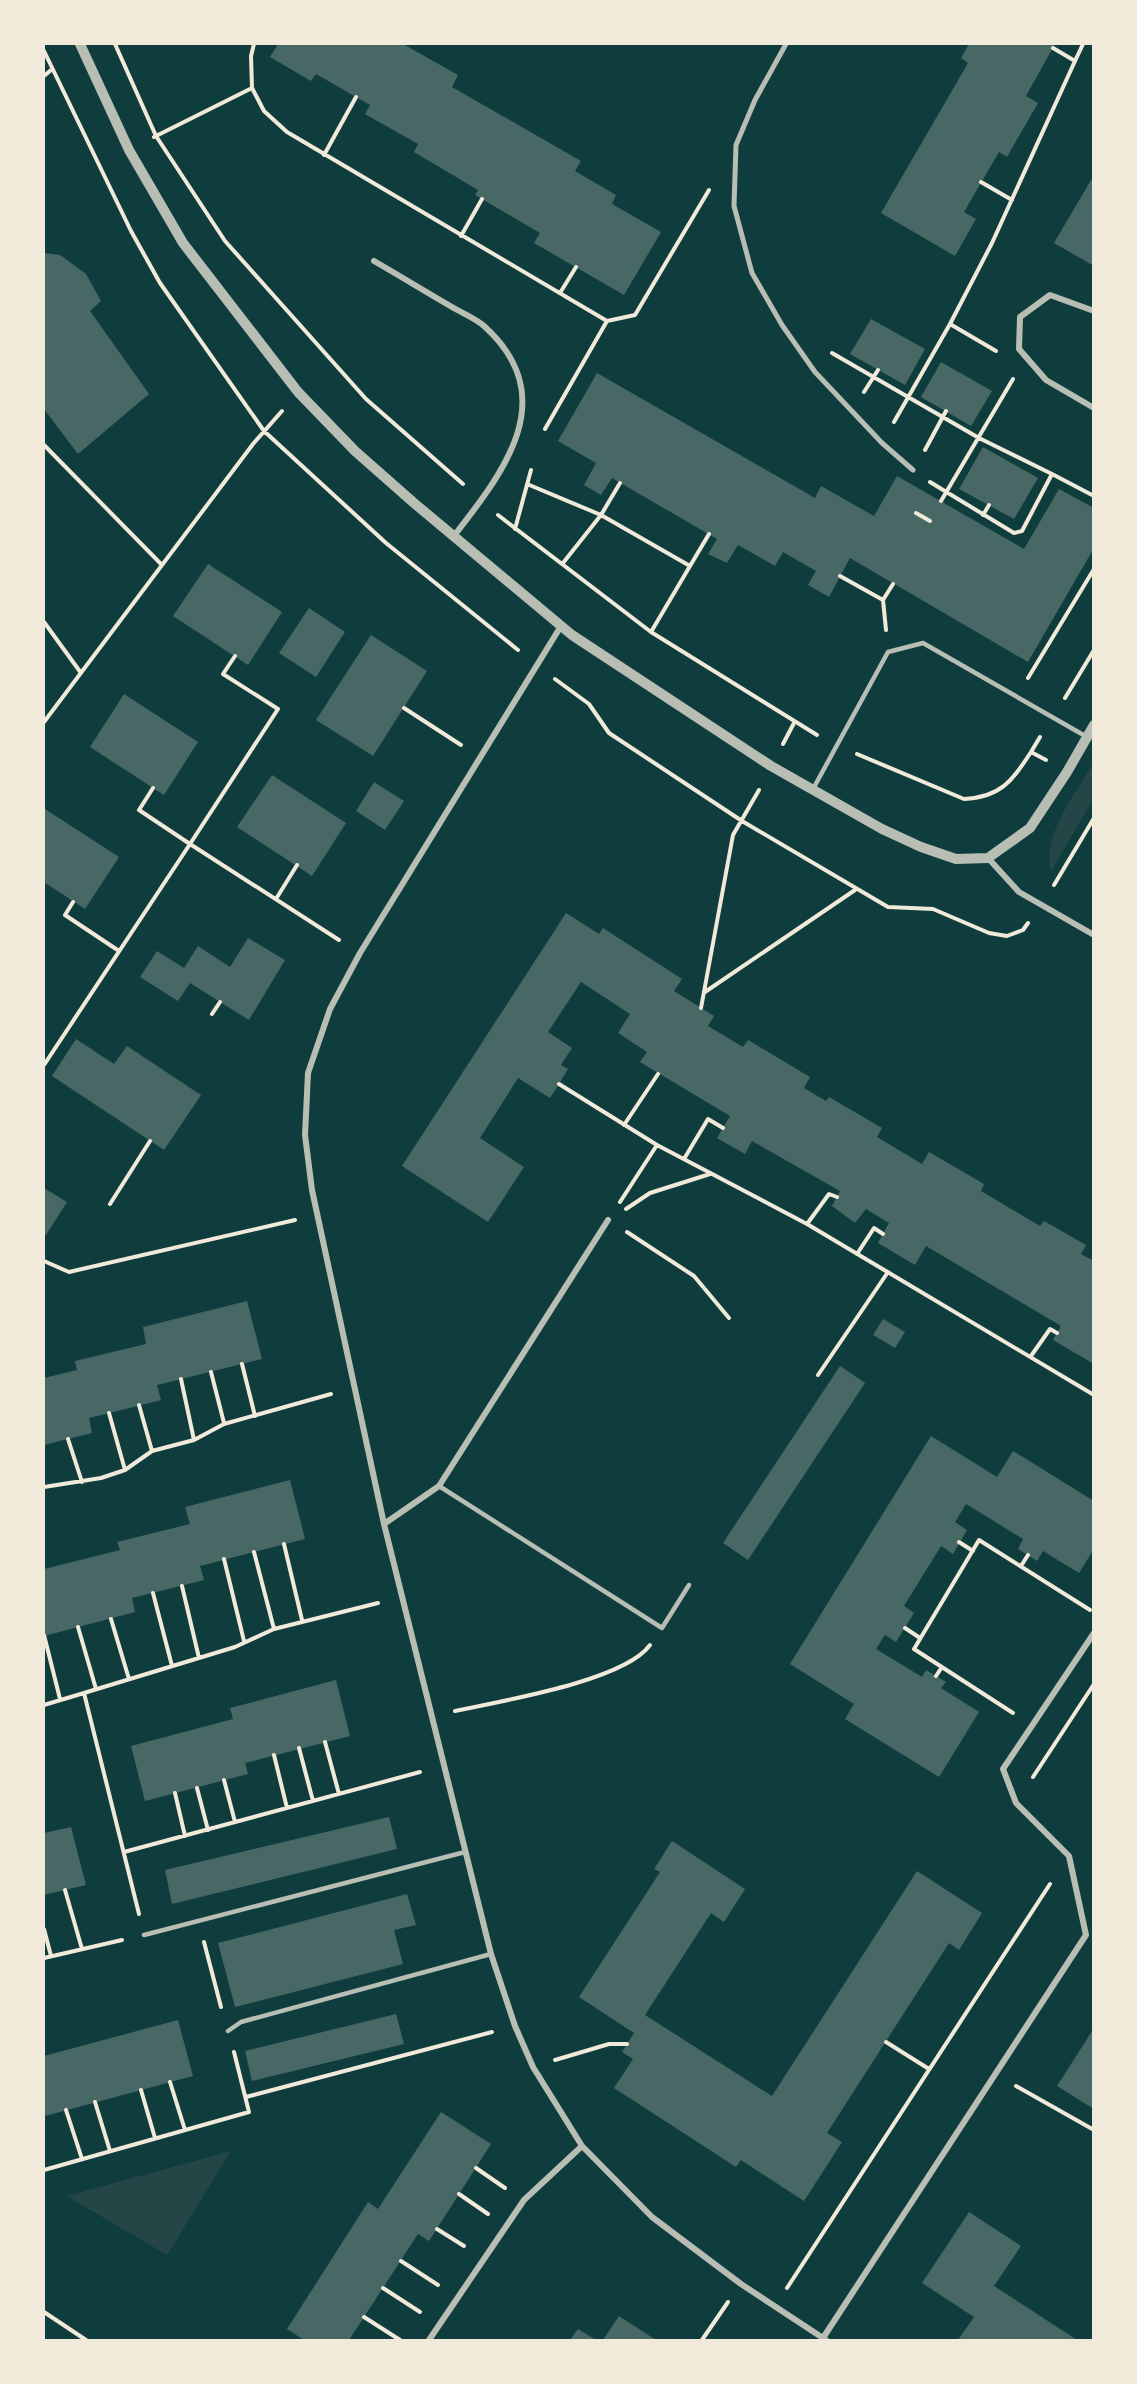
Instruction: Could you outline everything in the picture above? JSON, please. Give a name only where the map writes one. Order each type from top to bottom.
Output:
[{"type":"street","points":[[80,44],[129,150],[183,243],[298,392],[355,451],[453,537],[561,626],[761,760],[921,847],[956,859],[988,858],[1030,828],[1067,772],[1094,725]]},
{"type":"street","points":[[786,44],[755,100],[736,145],[734,206],[752,273],[782,325],[815,372],[882,443],[913,470]]},
{"type":"street","points":[[374,261],[483,326],[511,358],[525,401],[513,450],[482,500],[453,537]]},
{"type":"street","points":[[1094,310],[1050,295],[1020,317],[1019,349],[1046,380],[1094,408]]},
{"type":"street","points":[[561,626],[360,953],[330,1009],[308,1073],[305,1136],[316,1215],[384,1524],[465,1852],[491,1954],[515,2026],[533,2067],[582,2146],[652,2217],[741,2284],[825,2339],[1086,1935],[1069,1856],[1016,1803],[1004,1769],[1094,1633]]},
{"type":"street","points":[[988,858],[1019,892],[1094,935]]},
{"type":"street","points":[[384,1524],[439,1486],[608,1220]]},
{"type":"street","points":[[429,2340],[524,2200],[582,2146]]},
{"type":"lane","points":[[813,789],[835,745],[888,652],[923,643],[1087,737]]},
{"type":"lane","points":[[439,1486],[662,1628],[689,1585]]},
{"type":"lane","points":[[144,1935],[465,1852]]},
{"type":"lane","points":[[228,2031],[241,2022],[491,1954]]},
{"type":"path","points":[[115,44],[156,136],[225,241],[366,399],[515,529],[563,563],[651,632],[795,723],[835,745],[964,799],[982,798],[998,791],[1014,777],[1031,752],[1067,772]]},
{"type":"path","points":[[254,44],[250,56],[252,88],[264,111],[287,132],[606,321],[635,315],[712,185]]},
{"type":"path","points":[[882,443],[950,324],[1012,201],[1083,44]]},
{"type":"path","points":[[1053,48],[1076,61]]},
{"type":"path","points":[[44,51],[51,70],[131,231],[160,283],[264,431],[386,543],[538,666],[589,704],[609,732],[741,821],[855,890],[888,907],[933,909],[989,933],[1007,936],[1023,930],[1042,905],[1094,818]]},
{"type":"path","points":[[44,76],[51,70]]},
{"type":"path","points":[[129,150],[252,88]]},
{"type":"path","points":[[324,155],[356,97]]},
{"type":"path","points":[[981,182],[1012,201]]},
{"type":"path","points":[[461,236],[482,200]]},
{"type":"path","points":[[560,293],[576,267]]},
{"type":"path","points":[[540,438],[606,321]]},
{"type":"path","points":[[950,324],[1021,365],[1032,364]]},
{"type":"path","points":[[823,348],[979,438],[1094,496]]},
{"type":"path","points":[[941,501],[1021,365]]},
{"type":"path","points":[[946,411],[913,470],[983,515],[1014,533],[1022,531],[1052,474]]},
{"type":"path","points":[[44,722],[161,564],[264,431]]},
{"type":"path","points":[[44,445],[161,564]]},
{"type":"path","points":[[515,529],[532,465]]},
{"type":"path","points":[[563,563],[602,515],[620,483]]},
{"type":"path","points":[[527,484],[602,515],[690,566]]},
{"type":"path","points":[[983,515],[989,505]]},
{"type":"path","points":[[916,513],[930,521]]},
{"type":"path","points":[[651,632],[709,534]]},
{"type":"path","points":[[1017,697],[1094,569]]},
{"type":"path","points":[[840,576],[883,600],[893,584]]},
{"type":"path","points":[[44,622],[81,673]]},
{"type":"path","points":[[44,1065],[278,709],[223,674],[235,656]]},
{"type":"path","points":[[404,708],[481,758]]},
{"type":"path","points":[[153,788],[139,810],[360,953]]},
{"type":"path","points":[[701,1008],[733,835],[741,821]]},
{"type":"path","points":[[276,900],[297,866]]},
{"type":"path","points":[[705,992],[855,890]]},
{"type":"path","points":[[73,902],[65,915],[119,951]]},
{"type":"path","points":[[212,1014],[220,1002]]},
{"type":"path","points":[[624,1125],[658,1074]]},
{"type":"path","points":[[560,1084],[657,1145],[807,1224],[1094,1395]]},
{"type":"path","points":[[684,1159],[708,1119],[723,1128]]},
{"type":"path","points":[[110,1204],[150,1141]]},
{"type":"path","points":[[608,1220],[657,1145]]},
{"type":"path","points":[[608,1220],[650,1193],[711,1174]]},
{"type":"path","points":[[807,1224],[829,1194],[837,1197]]},
{"type":"path","points":[[44,1261],[69,1272],[316,1215]]},
{"type":"path","points":[[608,1220],[694,1276],[729,1318]]},
{"type":"path","points":[[857,1254],[874,1228],[883,1234]]},
{"type":"path","points":[[818,1375],[888,1272]]},
{"type":"path","points":[[1031,1356],[1050,1329],[1057,1333]]},
{"type":"path","points":[[242,1364],[255,1416]]},
{"type":"path","points":[[211,1372],[224,1424]]},
{"type":"path","points":[[181,1379],[194,1440]]},
{"type":"path","points":[[44,1485],[82,1482],[125,1470],[152,1451],[194,1440],[224,1424],[355,1387]]},
{"type":"path","points":[[139,1405],[152,1451]]},
{"type":"path","points":[[109,1413],[125,1470]]},
{"type":"path","points":[[68,1439],[82,1482]]},
{"type":"path","points":[[1032,1726],[914,1649],[979,1540],[1094,1612]]},
{"type":"path","points":[[959,1542],[973,1551]]},
{"type":"path","points":[[284,1544],[302,1620]]},
{"type":"path","points":[[254,1552],[274,1629]]},
{"type":"path","points":[[1021,1566],[1028,1555]]},
{"type":"path","points":[[224,1559],[244,1641]]},
{"type":"path","points":[[182,1586],[199,1658]]},
{"type":"path","points":[[153,1593],[172,1666]]},
{"type":"path","points":[[44,1705],[235,1647],[244,1641],[302,1620],[402,1597]]},
{"type":"path","points":[[111,1619],[129,1679]]},
{"type":"path","points":[[78,1627],[96,1689]]},
{"type":"path","points":[[432,1716],[579,1684],[642,1656],[662,1628]]},
{"type":"path","points":[[905,1628],[920,1638]]},
{"type":"path","points":[[44,1635],[60,1700]]},
{"type":"path","points":[[936,1676],[942,1667]]},
{"type":"path","points":[[1016,1803],[1094,1684]]},
{"type":"path","points":[[44,1958],[144,1935],[84,1692]]},
{"type":"path","points":[[325,1742],[339,1794]]},
{"type":"path","points":[[299,1748],[313,1802]]},
{"type":"path","points":[[274,1755],[287,1808]]},
{"type":"path","points":[[124,1852],[444,1765]]},
{"type":"path","points":[[224,1780],[235,1822]]},
{"type":"path","points":[[197,1788],[208,1830]]},
{"type":"path","points":[[175,1793],[185,1836]]},
{"type":"path","points":[[774,2307],[1069,1856]]},
{"type":"path","points":[[65,1890],[82,1949]]},
{"type":"path","points":[[44,1929],[51,1956]]},
{"type":"path","points":[[44,2170],[249,2112],[246,2097],[515,2026]]},
{"type":"path","points":[[886,2042],[929,2069]]},
{"type":"path","points":[[533,2067],[609,2044],[627,2044]]},
{"type":"path","points":[[996,2075],[1094,2130]]},
{"type":"path","points":[[170,2082],[185,2130]]},
{"type":"path","points":[[141,2090],[155,2138]]},
{"type":"path","points":[[95,2102],[110,2151]]},
{"type":"path","points":[[66,2110],[82,2159]]},
{"type":"path","points":[[476,2168],[524,2200]]},
{"type":"path","points":[[459,2194],[507,2226]]},
{"type":"path","points":[[436,2229],[485,2259]]},
{"type":"path","points":[[401,2261],[459,2298]]},
{"type":"path","points":[[702,2340],[741,2284]]},
{"type":"path","points":[[383,2288],[440,2325]]},
{"type":"path","points":[[44,2312],[86,2340]]},
{"type":"path","points":[[364,2317],[400,2340]]},
{"type":"shaded area","points":[[1093,763],[1093,799],[1051,872],[1049,858],[1055,830]]},
{"type":"shaded area","points":[[231,2151],[167,2255],[67,2196]]},
{"type":"building","points":[[278,44],[403,44],[458,75],[452,87],[581,161],[575,171],[616,195],[612,204],[661,232],[624,295],[534,243],[540,233],[475,195],[478,190],[414,152],[418,144],[365,114],[370,105],[316,74],[311,81],[270,57]]},
{"type":"building","points":[[969,44],[1055,44],[1026,96],[1038,103],[1007,157],[999,152],[964,212],[976,219],[955,256],[881,213],[968,63],[961,58]]},
{"type":"building","points":[[1094,175],[1094,266],[1054,243]]},
{"type":"building","points":[[44,253],[60,255],[86,274],[101,301],[90,311],[149,394],[78,454],[44,409]]},
{"type":"building","points":[[871,319],[925,349],[905,385],[850,354]]},
{"type":"building","points":[[941,362],[992,391],[971,426],[921,397]]},
{"type":"building","points":[[597,373],[815,498],[821,486],[874,516],[897,476],[1024,549],[1059,489],[1094,508],[1094,548],[1028,662],[850,558],[829,597],[808,585],[816,571],[783,552],[775,566],[738,545],[727,563],[708,554],[717,539],[612,478],[601,495],[584,485],[596,463],[558,441]]},
{"type":"building","points":[[983,447],[1038,478],[1014,519],[959,489]]},
{"type":"building","points":[[208,564],[282,612],[248,665],[173,616]]},
{"type":"building","points":[[309,608],[345,632],[316,677],[279,653]]},
{"type":"building","points":[[371,635],[427,671],[373,756],[316,720]]},
{"type":"building","points":[[124,694],[198,742],[164,795],[90,747]]},
{"type":"building","points":[[272,775],[346,823],[312,876],[237,827]]},
{"type":"building","points":[[374,782],[404,801],[385,830],[356,811]]},
{"type":"building","points":[[45,809],[119,857],[85,909],[44,882]]},
{"type":"building","points":[[566,913],[599,934],[603,928],[682,979],[674,991],[714,1016],[708,1026],[743,1047],[748,1040],[810,1077],[804,1088],[826,1101],[829,1097],[882,1128],[877,1137],[922,1164],[929,1152],[984,1184],[981,1191],[1040,1226],[1044,1221],[1086,1245],[1081,1254],[1094,1261],[1094,1364],[1053,1340],[1061,1326],[926,1246],[915,1265],[878,1243],[889,1223],[866,1209],[855,1223],[832,1206],[840,1191],[752,1141],[745,1154],[717,1138],[730,1116],[640,1062],[647,1052],[618,1033],[630,1014],[581,982],[548,1032],[572,1048],[561,1065],[568,1069],[550,1098],[518,1078],[480,1138],[524,1167],[488,1222],[402,1166]]},
{"type":"building","points":[[248,938],[285,960],[249,1020],[190,983],[178,1001],[140,977],[157,951],[184,968],[198,946],[230,967]]},
{"type":"building","points":[[76,1039],[114,1064],[127,1046],[201,1095],[164,1150],[52,1076]]},
{"type":"building","points":[[44,1188],[67,1202],[46,1235],[44,1233]]},
{"type":"building","points":[[247,1301],[262,1359],[157,1385],[161,1400],[89,1418],[92,1433],[44,1445],[44,1378],[77,1370],[75,1361],[146,1344],[143,1327]]},
{"type":"building","points":[[883,1319],[905,1332],[895,1348],[873,1335]]},
{"type":"building","points":[[840,1366],[865,1383],[748,1560],[723,1543]]},
{"type":"building","points":[[931,1436],[997,1477],[1013,1451],[1094,1501],[1094,1549],[1079,1573],[1043,1551],[1037,1561],[1018,1549],[1023,1539],[966,1504],[955,1522],[967,1530],[953,1554],[941,1546],[904,1606],[914,1613],[896,1642],[885,1635],[876,1649],[922,1677],[926,1670],[946,1682],[941,1688],[979,1712],[939,1777],[845,1719],[854,1704],[790,1664]]},
{"type":"building","points":[[290,1480],[305,1539],[200,1566],[204,1580],[132,1598],[135,1612],[44,1636],[44,1569],[120,1550],[117,1542],[190,1524],[185,1507]]},
{"type":"building","points":[[336,1680],[350,1736],[245,1763],[248,1774],[145,1801],[131,1746],[233,1719],[230,1708]]},
{"type":"building","points":[[389,1817],[397,1849],[172,1904],[165,1870]]},
{"type":"building","points":[[71,1827],[86,1885],[44,1895],[44,1833]]},
{"type":"building","points":[[672,1841],[745,1889],[724,1922],[711,1913],[645,2015],[772,2096],[917,1871],[982,1913],[959,1950],[949,1943],[827,2133],[842,2142],[804,2201],[741,2160],[736,2167],[614,2088],[633,2059],[622,2052],[634,2033],[579,1997],[660,1872],[654,1869]]},
{"type":"building","points":[[407,1894],[416,1925],[394,1930],[403,1964],[235,2007],[218,1943]]},
{"type":"building","points":[[396,2014],[404,2044],[252,2081],[245,2051]]},
{"type":"building","points":[[178,2020],[193,2076],[45,2116],[44,2056]]},
{"type":"building","points":[[1094,2028],[1094,2109],[1057,2086]]},
{"type":"building","points":[[441,2112],[491,2144],[429,2241],[418,2234],[349,2340],[304,2340],[287,2329],[368,2202],[378,2209]]},
{"type":"building","points":[[969,2212],[1021,2246],[994,2286],[1077,2340],[958,2340],[974,2317],[922,2283]]},
{"type":"building","points":[[619,2316],[656,2340],[603,2340]]},
{"type":"building","points":[[578,2329],[596,2340],[570,2340]]}]
